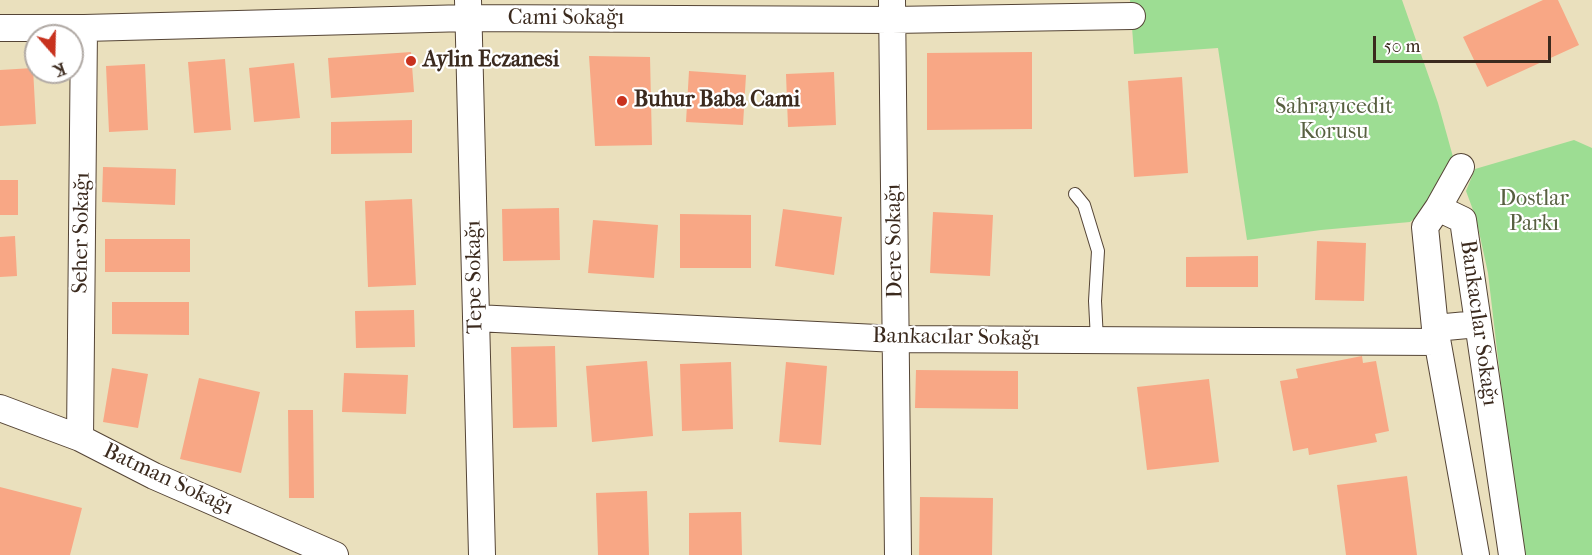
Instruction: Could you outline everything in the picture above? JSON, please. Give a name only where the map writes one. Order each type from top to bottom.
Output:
[{"type":"street","name":"Cami Sokağı","points":[[84,28],[468,9],[892,10],[1132,16]]},
{"type":"street","name":"Tepe Sokağı","points":[[468,9],[482,555]]},
{"type":"street","name":"Dere Sokağı","points":[[892,10],[898,555]]},
{"type":"street","name":"Cami Sokağı","points":[[0,28],[24,28]]},
{"type":"street","name":"Seher Sokağı","points":[[80,438],[83,84]]},
{"type":"street","points":[[1438,208],[1461,167]]},
{"type":"street","name":"Bankacılar Sokağı","points":[[1476,555],[1436,335],[1425,227],[1438,208],[1463,220],[1512,555]]},
{"type":"street","name":"Bankacılar Sokağı","points":[[476,318],[897,339],[1097,340],[1436,335]]},
{"type":"street","points":[[1436,335],[1478,324]]},
{"type":"street","name":"Batman Sokağı","points":[[0,408],[80,438],[154,476],[335,555]]},
{"type":"lane","points":[[1075,194],[1084,205],[1098,251],[1095,302],[1097,340]]},
{"type":"green space","name":"Sahrayıcedit Korusu","points":[[1130,0],[1402,0],[1438,103],[1455,164],[1425,211],[1410,222],[1321,230],[1247,240],[1218,48],[1134,54]]},
{"type":"green space","name":"Dostlar Parkı","points":[[1574,140],[1592,148],[1592,555],[1521,555],[1488,273],[1476,218],[1466,191],[1475,169]]},
{"type":"building","points":[[1543,0],[1558,0],[1579,45],[1487,87],[1463,37]]},
{"type":"building","points":[[411,52],[414,92],[331,98],[328,58]]},
{"type":"building","points":[[1032,52],[1032,129],[927,130],[927,53]]},
{"type":"building","name":"Buhur Baba Cami","points":[[589,56],[650,57],[652,145],[595,146]]},
{"type":"building","points":[[225,59],[231,130],[194,133],[188,62]]},
{"type":"building","points":[[294,63],[300,118],[254,122],[249,68]]},
{"type":"building","points":[[145,64],[148,130],[109,132],[106,66]]},
{"type":"building","points":[[24,69],[24,84],[34,84],[36,124],[0,126],[0,70]]},
{"type":"building","points":[[689,71],[746,75],[743,125],[686,122]]},
{"type":"building","points":[[834,72],[836,125],[788,127],[786,74]]},
{"type":"building","points":[[1182,77],[1188,173],[1134,177],[1128,81]]},
{"type":"building","points":[[412,120],[412,153],[331,154],[331,122]]},
{"type":"building","points":[[103,167],[176,169],[175,205],[102,202]]},
{"type":"building","points":[[0,180],[18,180],[18,215],[0,215]]},
{"type":"building","points":[[412,199],[416,285],[368,287],[365,201]]},
{"type":"building","points":[[559,208],[560,260],[503,261],[502,209]]},
{"type":"building","points":[[783,209],[842,217],[834,275],[775,266]]},
{"type":"building","points":[[933,212],[993,215],[990,276],[930,273]]},
{"type":"building","points":[[680,214],[751,215],[751,268],[680,268]]},
{"type":"building","points":[[593,220],[658,225],[654,278],[588,273]]},
{"type":"building","points":[[15,236],[17,276],[0,277],[0,237]]},
{"type":"building","points":[[105,239],[190,239],[190,272],[105,272]]},
{"type":"building","points":[[1317,241],[1366,243],[1364,301],[1315,300]]},
{"type":"building","points":[[1258,256],[1258,287],[1186,287],[1186,257]]},
{"type":"building","points":[[112,302],[189,302],[189,335],[112,334]]},
{"type":"building","points":[[414,310],[415,347],[356,348],[355,311]]},
{"type":"building","points":[[555,346],[557,427],[513,428],[511,347]]},
{"type":"building","points":[[1362,356],[1363,363],[1376,361],[1389,431],[1375,434],[1377,442],[1309,455],[1308,448],[1293,451],[1280,381],[1298,378],[1296,369]]},
{"type":"building","points":[[647,361],[653,436],[592,442],[586,366]]},
{"type":"building","points":[[731,362],[733,429],[682,431],[680,364]]},
{"type":"building","points":[[786,362],[827,366],[821,445],[779,442]]},
{"type":"building","points":[[112,368],[148,374],[138,428],[103,422]]},
{"type":"building","points":[[916,370],[1018,371],[1018,409],[915,408]]},
{"type":"building","points":[[344,373],[408,375],[406,414],[342,412]]},
{"type":"building","points":[[199,378],[260,392],[241,473],[180,459]]},
{"type":"building","points":[[1209,379],[1219,462],[1147,470],[1137,387]]},
{"type":"building","points":[[288,410],[313,410],[314,498],[289,498]]},
{"type":"building","points":[[1407,476],[1417,555],[1346,555],[1337,485]]},
{"type":"building","points":[[0,487],[82,508],[70,555],[0,555]]},
{"type":"building","points":[[647,491],[649,555],[598,555],[596,493]]},
{"type":"building","points":[[920,497],[993,498],[992,555],[919,555]]},
{"type":"building","points":[[741,512],[742,555],[689,555],[689,513]]},
{"type":"place","name":"Aylin Eczanesi","points":[[411,61]]},
{"type":"place","name":"Buhur Baba Cami","points":[[622,101]]}]
